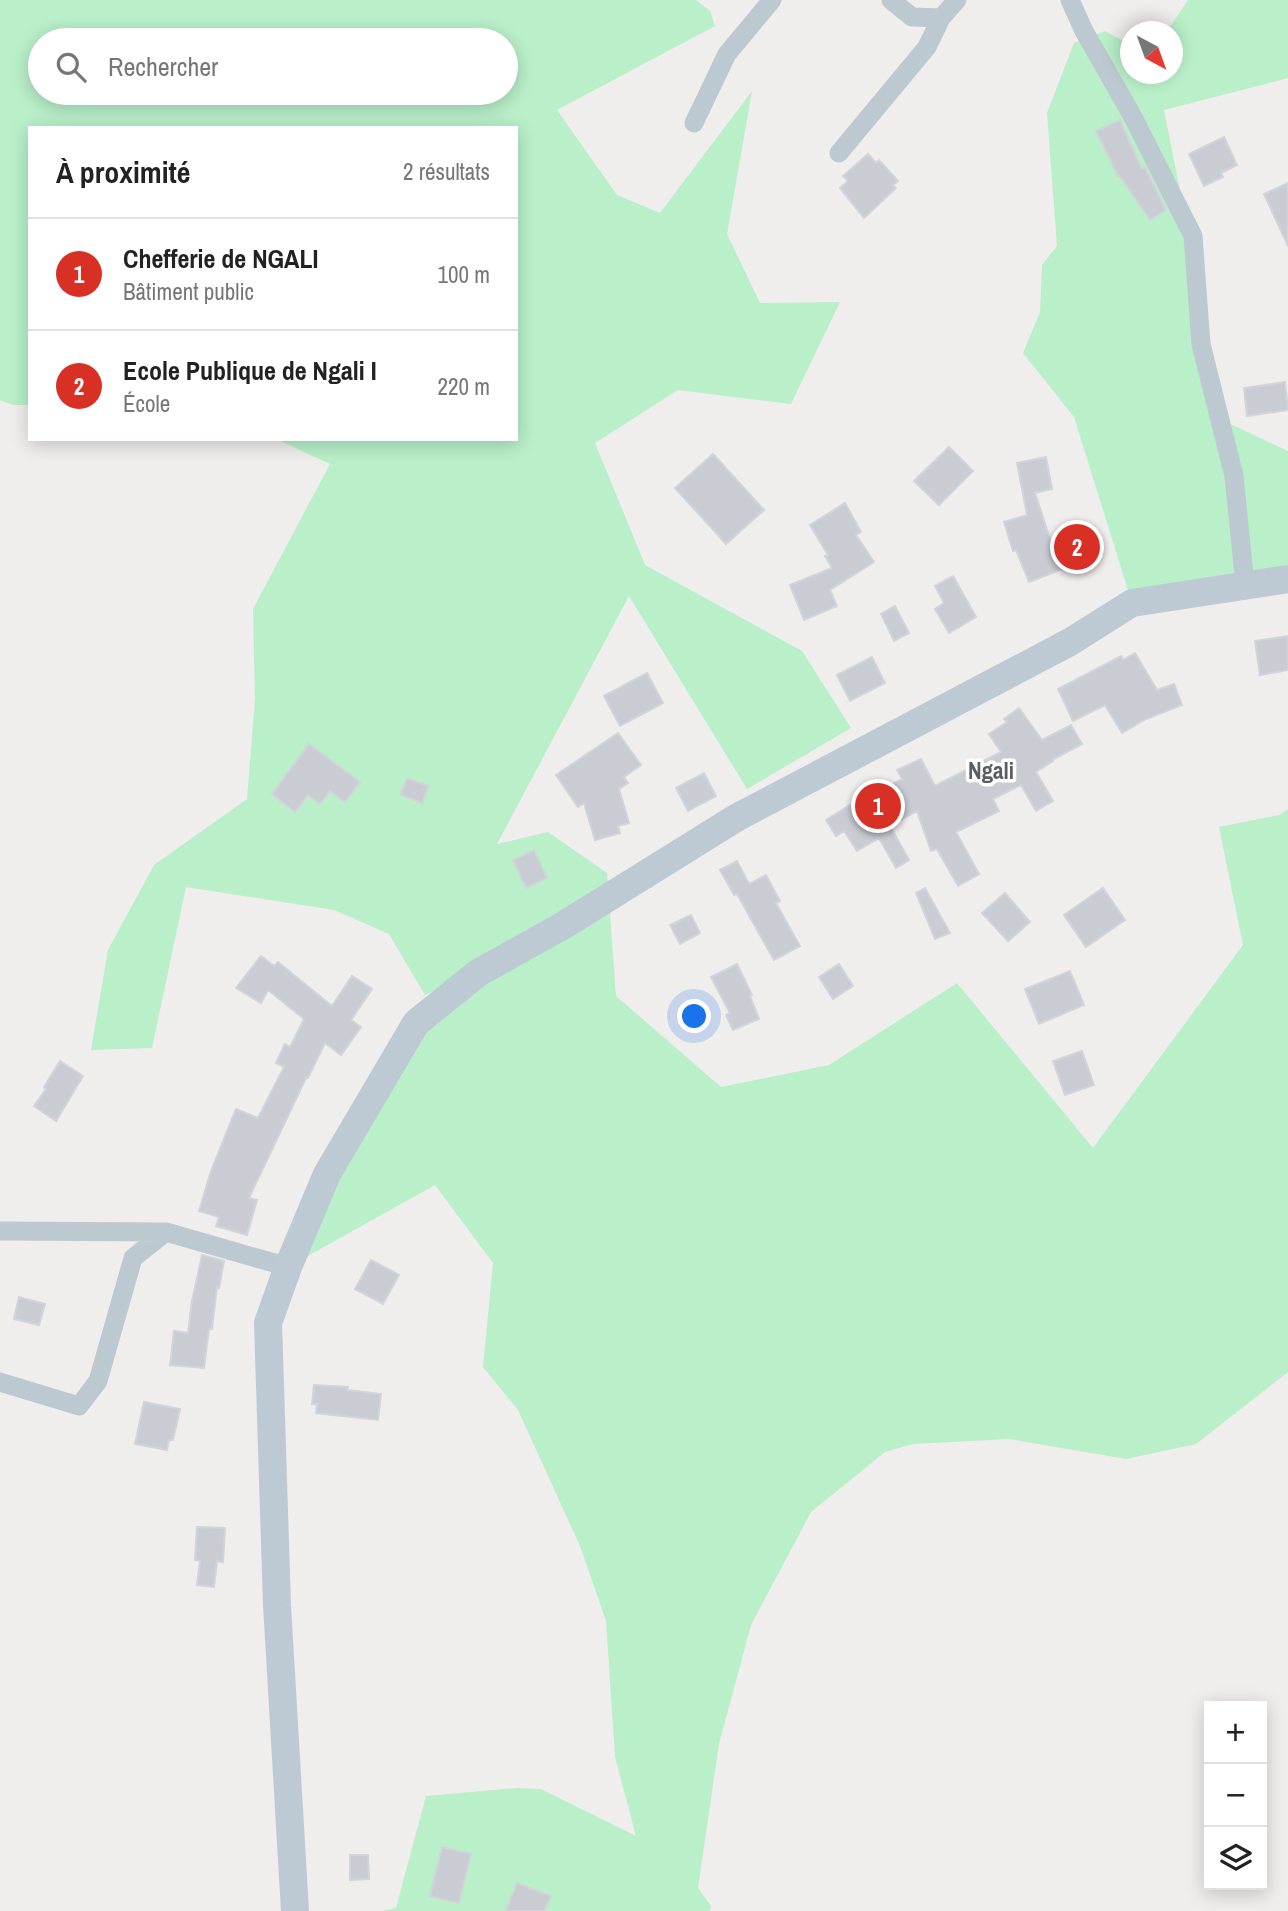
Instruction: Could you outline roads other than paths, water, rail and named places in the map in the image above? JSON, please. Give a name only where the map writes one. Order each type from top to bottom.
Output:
[{"type":"street","points":[[694,123],[727,54],[772,0]]},
{"type":"street","points":[[891,0],[912,17],[942,18]]},
{"type":"street","points":[[839,153],[927,47],[942,18],[957,0]]},
{"type":"street","points":[[1070,0],[1193,236],[1201,344],[1234,476],[1245,585]]},
{"type":"street","points":[[295,1911],[277,1605],[268,1323],[327,1174],[416,1023],[478,974],[564,925],[736,818],[1070,642],[1132,603],[1288,579]]},
{"type":"street","points":[[0,1231],[166,1232],[288,1267]]},
{"type":"street","points":[[0,1382],[79,1406],[98,1381],[133,1258],[166,1232]]},
{"type":"place","name":"Ecole Publique de Ngali I","points":[[1077,547]]},
{"type":"place","name":"Chefferie de NGALI","points":[[878,806]]},
{"type":"district","name":"Ngali","points":[[991,770]]}]
